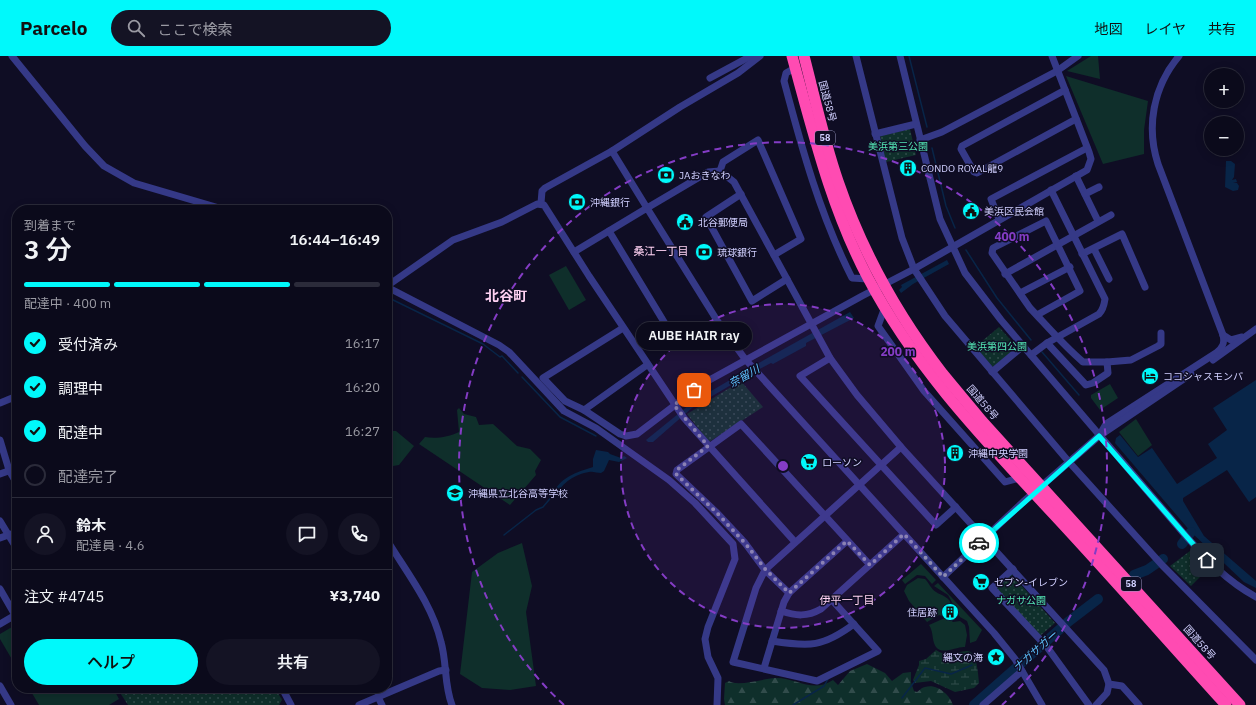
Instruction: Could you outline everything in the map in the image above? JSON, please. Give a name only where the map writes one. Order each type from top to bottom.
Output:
[{"type":"highway","name":"国道58号","points":[[792,56],[827,185],[868,279],[879,287],[943,375],[1038,489],[1226,705]]},
{"type":"highway","name":"国道58号","points":[[804,56],[838,181],[860,236],[885,307],[936,383],[1020,478],[1038,489],[1240,705]]},
{"type":"street","points":[[12,56],[85,146],[104,166],[134,183],[209,205]]},
{"type":"street","points":[[710,78],[751,56]]},
{"type":"street","points":[[541,203],[542,191],[545,188],[612,151],[680,107],[738,73],[760,56]]},
{"type":"street","points":[[856,56],[902,238],[914,269],[945,316],[1069,462],[1162,565],[1256,660]]},
{"type":"street","points":[[900,56],[940,219],[966,273],[1023,346],[1185,536],[1207,560],[1235,585],[1256,597]]},
{"type":"street","points":[[623,328],[543,378],[565,402],[584,410],[620,434],[626,436],[637,434],[676,407],[704,383],[748,362],[811,324],[914,269],[1087,170],[1091,159],[1052,56]]},
{"type":"street","points":[[920,140],[942,132],[1057,70],[1078,56]]},
{"type":"street","points":[[1099,436],[1106,424],[1119,414],[1191,370],[1219,350],[1223,345],[1223,335],[1158,164],[1153,144],[1152,117],[1157,94],[1167,73],[1179,56]]},
{"type":"street","points":[[796,68],[786,73],[784,80],[815,191],[840,253],[852,278],[868,279]]},
{"type":"street","points":[[1065,90],[962,146],[961,149],[974,172],[977,172],[1076,119]]},
{"type":"street","points":[[875,134],[916,124]]},
{"type":"street","points":[[720,171],[723,162],[758,140],[801,239],[774,255]]},
{"type":"street","points":[[999,219],[991,199],[1087,148]]},
{"type":"street","points":[[612,151],[718,322],[748,362],[858,485],[994,633],[1015,660],[1042,705]]},
{"type":"street","points":[[574,252],[708,172],[720,171],[734,182],[830,358],[857,395],[901,447],[985,537],[1012,569],[1104,670],[1109,684],[1107,693],[1096,705]]},
{"type":"street","points":[[1076,176],[1098,222]]},
{"type":"street","points":[[1085,194],[1099,187]]},
{"type":"street","points":[[1031,355],[1047,342],[1099,314],[1103,310],[1105,299],[1051,190]]},
{"type":"street","points":[[741,194],[706,217],[752,301],[787,279]]},
{"type":"street","points":[[541,203],[547,208],[623,328],[684,418],[795,542]]},
{"type":"street","points":[[392,283],[459,237],[502,222],[541,203]]},
{"type":"street","points":[[1005,274],[1111,215]]},
{"type":"street","points":[[1037,315],[1080,291],[1070,267],[1048,224],[1043,221],[993,248],[992,253],[1005,274],[1037,315],[1083,362],[1131,360],[1161,344],[1161,333]]},
{"type":"street","points":[[609,231],[678,345],[718,322]]},
{"type":"street","points":[[1082,254],[1094,249],[1119,234],[1122,234],[1145,287]]},
{"type":"street","points":[[1094,249],[1109,278]]},
{"type":"street","points":[[1020,293],[1070,267]]},
{"type":"street","points":[[392,290],[499,345],[509,352],[564,411],[596,428],[669,480],[695,503],[733,544],[735,559],[708,627],[705,639],[708,656],[718,678],[717,705]]},
{"type":"street","points":[[885,307],[878,326],[924,391],[1005,482],[1020,478]]},
{"type":"street","points":[[1223,335],[1230,340],[1235,340],[1254,330]]},
{"type":"street","points":[[943,577],[1038,489],[1099,436],[1230,350],[1254,330]]},
{"type":"street","points":[[1047,342],[1086,385],[1093,383],[1108,373],[1107,362]]},
{"type":"street","points":[[992,372],[1023,346]]},
{"type":"street","points":[[830,358],[800,376],[936,525],[956,507]]},
{"type":"street","points":[[584,410],[647,364]]},
{"type":"street","points":[[0,403],[12,398]]},
{"type":"street","points":[[789,593],[766,570],[740,538],[676,474],[677,470],[708,446],[741,424],[870,565]]},
{"type":"street","points":[[0,440],[12,475]]},
{"type":"street","points":[[832,600],[878,651],[817,681],[733,662],[756,588],[766,570],[901,447]]},
{"type":"street","points":[[0,474],[12,469]]},
{"type":"street","points":[[0,520],[12,541]]},
{"type":"street","points":[[0,538],[12,534]]},
{"type":"street","points":[[781,611],[792,615],[806,615],[821,609],[904,534]]},
{"type":"street","points":[[764,668],[781,611],[789,593],[847,541]]},
{"type":"street","points":[[392,556],[433,616],[441,642],[446,670],[446,685],[452,705]]},
{"type":"street","points":[[1012,569],[992,588],[1046,647],[1089,705]]},
{"type":"street","points":[[0,589],[12,608]]},
{"type":"street","points":[[0,623],[12,616]]},
{"type":"street","points":[[772,641],[802,645],[820,644],[835,638],[854,624]]},
{"type":"street","points":[[392,691],[439,670],[446,670]]},
{"type":"street","points":[[984,705],[991,702],[1022,671]]},
{"type":"street","points":[[1109,684],[1122,686],[1139,705]]},
{"type":"street","points":[[0,686],[11,705]]},
{"type":"street","points":[[285,693],[292,705]]},
{"type":"street","points":[[359,705],[387,693]]},
{"type":"street","points":[[378,697],[382,705]]},
{"type":"green space","points":[[1091,56],[1098,56],[1100,79],[1067,71]]},
{"type":"green space","points":[[1066,76],[1148,101],[1144,130],[1144,154],[1103,164]]},
{"type":"green space","name":"美浜第三公園","points":[[910,129],[916,155],[886,162],[880,136]]},
{"type":"green space","points":[[566,266],[586,300],[569,310],[549,275]]},
{"type":"green space","name":"美浜第四公園","points":[[999,327],[1017,347],[993,367],[975,347]]},
{"type":"green space","points":[[741,381],[763,407],[709,442],[687,414]]},
{"type":"green space","points":[[1110,384],[1118,398],[1100,410],[1091,398],[1091,395]]},
{"type":"green space","points":[[459,408],[464,414],[476,417],[479,425],[493,424],[517,446],[530,449],[541,460],[535,471],[536,475],[510,505],[419,444],[425,437],[442,437],[459,432],[457,410]]},
{"type":"green space","points":[[1136,419],[1152,445],[1138,456],[1119,432]]},
{"type":"green space","points":[[392,431],[396,431],[414,446],[399,465],[392,466]]},
{"type":"green space","points":[[522,543],[532,586],[526,612],[536,686],[510,690],[482,688],[460,674],[472,572],[498,553]]},
{"type":"green space","points":[[1190,551],[1208,569],[1191,586],[1170,566]]},
{"type":"green space","points":[[921,564],[936,580],[932,584],[925,576],[917,575],[905,584],[902,580]]},
{"type":"green space","name":"ナガサ公園","points":[[1011,574],[1055,623],[1040,636],[997,589],[997,587]]},
{"type":"green space","points":[[918,578],[925,579],[934,591],[946,597],[950,601],[951,606],[947,608],[946,614],[942,616],[939,615],[927,622],[909,601],[904,591],[907,585]]},
{"type":"green space","points":[[938,583],[982,630],[976,641],[970,643],[967,621],[960,617],[948,595],[934,586]]},
{"type":"green space","points":[[947,617],[953,622],[960,621],[965,625],[967,635],[965,647],[944,651],[936,647],[929,625]]},
{"type":"green space","points":[[12,627],[12,659],[0,639],[0,634]]},
{"type":"green space","points":[[936,650],[944,654],[965,651],[970,652],[974,656],[977,666],[979,683],[974,688],[955,692],[931,681],[915,683],[913,680],[919,665],[919,661],[926,659]]},
{"type":"green space","points":[[867,664],[885,673],[892,681],[903,673],[911,672],[911,682],[914,691],[917,692],[924,687],[930,686],[938,688],[949,697],[953,705],[725,705],[725,683],[729,681],[733,683],[744,683],[782,678],[811,685],[826,684],[833,680],[838,685],[850,671]]},
{"type":"green space","points":[[32,693],[116,693],[119,699],[109,705],[39,705]]},
{"type":"green space","points":[[120,693],[278,693],[282,700],[279,705],[128,705]]},
{"type":"water","points":[[1226,161],[1231,161],[1235,164],[1234,177],[1232,180],[1236,179],[1237,182],[1233,182],[1237,183],[1239,186],[1238,190],[1233,191],[1225,187]]},
{"type":"water","points":[[947,260],[949,264],[913,284],[901,293],[899,290],[902,287],[901,285]]},
{"type":"water","points":[[850,312],[854,318],[806,343],[806,346],[773,364],[771,363],[731,384],[692,408],[653,442],[648,442],[646,440],[694,401]]},
{"type":"water","points":[[1256,380],[1256,497],[1249,502],[1227,470],[1183,498],[1183,501],[1204,536],[1256,581],[1256,588],[1244,582],[1191,532],[1115,443],[1116,438],[1120,435],[1138,457],[1152,448],[1177,484],[1217,458],[1208,444],[1227,430],[1213,408]]},
{"type":"water","points":[[596,450],[608,452],[621,458],[624,456],[627,458],[619,462],[609,460],[604,471],[601,473],[590,472],[574,477],[565,483],[557,495],[553,495],[559,484],[569,476],[593,467],[593,459]]},
{"type":"waterway","points":[[909,56],[927,127]]},
{"type":"waterway","points":[[932,148],[946,206],[955,228]]},
{"type":"waterway","points":[[966,250],[997,298],[1031,340]]},
{"type":"waterway","points":[[392,299],[483,344],[500,357],[502,356],[518,373]]},
{"type":"waterway","points":[[1042,352],[1079,395]]},
{"type":"waterway","points":[[522,377],[560,417],[596,436]]},
{"type":"waterway","name":"奈留川","points":[[504,535],[536,510],[543,507],[554,494]]},
{"type":"waterway","name":"ナガサガー","points":[[1182,544],[1191,532]]},
{"type":"waterway","name":"ナガサガー","points":[[1134,575],[1147,570],[1163,559]]},
{"type":"waterway","name":"ナガサガー","points":[[974,705],[1068,622],[1098,599]]},
{"type":"waterway","points":[[902,698],[925,668],[951,674],[972,665]]},
{"type":"waterway","points":[[793,705],[824,686],[828,679]]},
{"type":"way so far","points":[[694,390],[674,405],[708,446],[677,470],[676,474],[716,512],[745,543],[766,570],[789,593],[847,541],[870,565],[904,534],[943,577],[979,543]]},
{"type":"place","name":"CONDO ROYAL龍9","points":[[908,168]]},
{"type":"place","name":"JAおきなわ","points":[[666,175]]},
{"type":"place","name":"沖縄銀行","points":[[577,202]]},
{"type":"place","name":"美浜区民会館","points":[[971,211]]},
{"type":"place","name":"北谷郵便局","points":[[685,222]]},
{"type":"place","name":"琉球銀行","points":[[704,252]]},
{"type":"place","name":"ココシャスモンパ","points":[[1150,376]]},
{"type":"place","name":"AUBE HAIR ray","points":[[694,390]]},
{"type":"place","name":"沖縄中央学園","points":[[955,453]]},
{"type":"place","name":"ローソン","points":[[809,462]]},
{"type":"place","name":"沖縄県立北谷高等学校","points":[[455,493]]},
{"type":"place","name":"セブン-イレブン","points":[[981,582]]},
{"type":"place","name":"住居跡","points":[[950,612]]},
{"type":"place","name":"縄文の海","points":[[996,657]]},
{"type":"district","name":"桑江一丁目","points":[[661,251]]},
{"type":"district","name":"北谷町","points":[[506,296]]},
{"type":"district","name":"伊平一丁目","points":[[847,600]]},
{"type":"route","points":[[979,543],[1023,502],[1099,436],[1207,560]]}]
